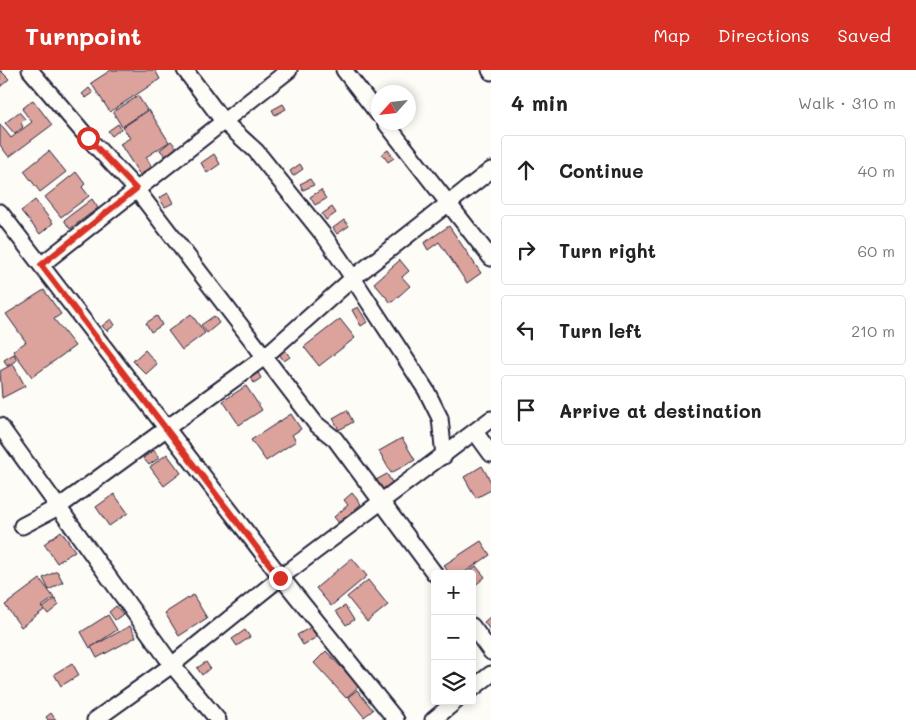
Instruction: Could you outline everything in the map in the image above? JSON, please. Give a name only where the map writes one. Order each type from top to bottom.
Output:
[{"type":"street","points":[[30,70],[88,138],[136,189],[263,358],[316,424],[335,439],[432,570]]},
{"type":"street","points":[[185,70],[224,121],[256,151],[324,237],[353,278],[426,390],[440,418],[444,456]]},
{"type":"street","points":[[41,265],[288,70]]},
{"type":"street","points":[[344,70],[371,105]]},
{"type":"street","points":[[391,130],[491,258]]},
{"type":"street","points":[[22,526],[60,506],[263,358],[353,278],[491,170]]},
{"type":"street","points":[[0,212],[280,578],[396,720]]},
{"type":"street","points":[[96,720],[172,665],[280,578],[491,419]]},
{"type":"street","points":[[0,426],[60,506],[172,665],[218,720]]},
{"type":"street","points":[[475,432],[491,454]]},
{"type":"street","points":[[476,631],[491,652]]},
{"type":"street","points":[[476,685],[491,674]]},
{"type":"street","points":[[433,720],[451,705]]},
{"type":"building","points":[[0,70],[9,79],[0,87]]},
{"type":"building","points":[[111,70],[155,70],[160,79],[110,112],[91,83]]},
{"type":"building","points":[[89,88],[93,93],[86,98],[82,94]]},
{"type":"building","points":[[138,96],[147,110],[122,127],[113,112]]},
{"type":"building","points":[[33,100],[52,125],[9,157],[0,145],[0,124],[11,138],[32,122],[22,109]]},
{"type":"building","points":[[283,104],[286,109],[275,115],[272,110]]},
{"type":"building","points":[[149,110],[169,142],[146,157],[152,167],[140,175],[120,144],[130,138],[123,127]]},
{"type":"building","points":[[19,112],[25,119],[21,123],[23,127],[15,134],[5,123]]},
{"type":"building","points":[[118,124],[121,129],[112,136],[108,131]]},
{"type":"building","points":[[171,141],[177,148],[166,157],[160,150]]},
{"type":"building","points":[[388,150],[394,158],[388,162],[382,154]]},
{"type":"building","points":[[49,151],[66,172],[40,192],[24,171]]},
{"type":"building","points":[[214,154],[220,164],[207,173],[201,163]]},
{"type":"building","points":[[300,164],[303,169],[293,176],[290,171]]},
{"type":"building","points":[[76,172],[85,184],[82,187],[89,196],[61,217],[45,197]]},
{"type":"building","points":[[310,179],[314,185],[303,190],[300,184]]},
{"type":"building","points":[[321,190],[326,199],[315,205],[310,197]]},
{"type":"building","points":[[168,193],[173,203],[165,207],[159,198]]},
{"type":"building","points":[[92,199],[98,208],[70,229],[64,220]]},
{"type":"building","points":[[35,200],[53,223],[40,234],[21,211]]},
{"type":"building","points":[[332,207],[336,213],[326,220],[322,214]]},
{"type":"building","points":[[344,220],[349,226],[337,234],[333,228]]},
{"type":"building","points":[[449,226],[481,273],[467,283],[439,242],[428,250],[424,243]]},
{"type":"building","points":[[400,260],[409,271],[402,277],[410,286],[391,303],[374,283]]},
{"type":"building","points":[[44,290],[61,314],[54,319],[75,346],[32,377],[13,351],[26,342],[6,314]]},
{"type":"building","points":[[358,307],[367,322],[361,326],[352,310]]},
{"type":"building","points":[[191,314],[205,333],[182,350],[168,331]]},
{"type":"building","points":[[157,316],[162,325],[151,332],[146,323]]},
{"type":"building","points":[[214,316],[219,323],[207,333],[201,325]]},
{"type":"building","points":[[111,319],[115,325],[107,331],[102,326]]},
{"type":"building","points":[[340,319],[355,338],[319,366],[304,347]]},
{"type":"building","points":[[145,350],[157,364],[146,374],[133,361]]},
{"type":"building","points":[[285,350],[290,357],[284,361],[279,354]]},
{"type":"building","points":[[14,354],[17,360],[7,366],[4,360]]},
{"type":"building","points":[[13,364],[25,386],[2,398],[0,371]]},
{"type":"building","points":[[256,369],[261,378],[254,383],[248,374]]},
{"type":"building","points":[[246,386],[262,410],[239,425],[223,401]]},
{"type":"building","points":[[347,410],[353,422],[339,430],[333,418]]},
{"type":"building","points":[[291,414],[301,429],[292,435],[296,441],[266,461],[251,440]]},
{"type":"building","points":[[402,438],[415,460],[391,473],[379,451]]},
{"type":"building","points":[[154,450],[159,458],[149,465],[143,458]]},
{"type":"building","points":[[167,454],[181,473],[164,486],[150,467]]},
{"type":"building","points":[[482,466],[491,482],[491,490],[476,498],[464,477]]},
{"type":"building","points":[[387,474],[393,484],[382,490],[376,480]]},
{"type":"building","points":[[352,493],[361,504],[339,523],[334,517],[348,505],[344,500]]},
{"type":"building","points":[[114,494],[128,513],[109,526],[96,507]]},
{"type":"building","points":[[61,531],[75,551],[57,563],[44,544]]},
{"type":"building","points":[[481,541],[490,555],[468,570],[447,570],[444,565]]},
{"type":"building","points":[[352,558],[367,576],[331,606],[316,588]]},
{"type":"building","points":[[476,566],[485,577],[476,585],[476,570],[471,570]]},
{"type":"building","points":[[57,571],[63,582],[49,590],[43,578]]},
{"type":"building","points":[[40,579],[54,598],[41,607],[44,610],[21,627],[5,605]]},
{"type":"building","points":[[368,580],[388,605],[367,622],[347,597]]},
{"type":"building","points":[[193,595],[207,618],[179,636],[165,613]]},
{"type":"building","points":[[55,599],[59,605],[48,614],[43,608]]},
{"type":"building","points":[[116,606],[123,614],[115,620],[109,612]]},
{"type":"building","points":[[345,606],[354,620],[346,625],[336,611]]},
{"type":"building","points":[[108,615],[117,630],[90,648],[81,632]]},
{"type":"building","points":[[491,616],[491,631],[484,622]]},
{"type":"building","points":[[130,626],[136,637],[97,658],[91,647]]},
{"type":"building","points":[[311,627],[317,637],[303,645],[297,635]]},
{"type":"building","points":[[245,630],[250,637],[237,646],[232,639]]},
{"type":"building","points":[[326,651],[359,686],[346,698],[314,663]]},
{"type":"building","points":[[206,662],[210,668],[202,675],[197,668]]},
{"type":"building","points":[[72,663],[79,675],[61,686],[54,674]]},
{"type":"building","points":[[357,690],[373,710],[364,717],[348,697]]},
{"type":"building","points":[[51,713],[56,720],[48,720],[46,717]]},
{"type":"route","points":[[88,138],[136,189],[41,265],[280,578]]}]
